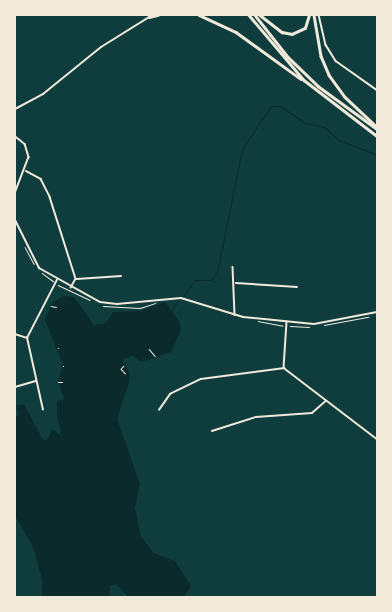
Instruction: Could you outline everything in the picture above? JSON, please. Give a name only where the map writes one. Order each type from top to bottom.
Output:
[{"type":"highway","points":[[149,17],[158,15]]},
{"type":"highway","points":[[199,15],[224,25],[265,51],[377,136]]},
{"type":"highway","points":[[249,15],[276,51],[320,94]]},
{"type":"highway","points":[[256,15],[288,57],[318,86],[377,128]]},
{"type":"highway","points":[[260,15],[282,32],[292,34],[306,28],[309,15]]},
{"type":"highway","points":[[314,15],[321,56],[329,75],[345,98],[377,128]]},
{"type":"main road","points":[[15,109],[43,94],[101,47],[153,15]]},
{"type":"main road","points":[[15,220],[32,259],[57,280],[106,303],[181,298],[235,315],[287,322],[329,323],[377,312]]},
{"type":"street","points":[[319,15],[326,45],[336,61],[377,90]]},
{"type":"street","points":[[15,136],[28,152],[26,171],[15,193]]},
{"type":"street","points":[[26,171],[38,176],[48,191],[76,279],[72,288]]},
{"type":"street","points":[[233,267],[236,283],[235,315]]},
{"type":"street","points":[[76,279],[121,276]]},
{"type":"street","points":[[43,410],[27,338],[57,280]]},
{"type":"street","points":[[236,283],[297,287]]},
{"type":"street","points":[[284,368],[287,322]]},
{"type":"street","points":[[15,334],[27,338]]},
{"type":"street","points":[[159,410],[170,394],[201,379],[284,368],[377,439]]},
{"type":"street","points":[[15,387],[36,381]]},
{"type":"street","points":[[212,431],[256,417],[312,413],[326,401]]},
{"type":"path","points":[[57,284],[94,302]]},
{"type":"path","points":[[101,305],[140,308],[156,303]]},
{"type":"path","points":[[256,321],[285,326]]},
{"type":"path","points":[[149,350],[154,356]]},
{"type":"path","points":[[124,366],[121,369],[124,373]]},
{"type":"path","points":[[58,382],[63,382]]},
{"type":"water","points":[[64,296],[74,297],[94,325],[106,323],[113,312],[140,311],[165,302],[179,321],[181,330],[171,352],[141,362],[133,356],[123,359],[130,375],[129,383],[117,419],[140,484],[135,508],[141,537],[154,553],[175,561],[191,586],[184,597],[128,597],[116,584],[110,586],[109,597],[42,597],[42,579],[33,547],[15,516],[15,419],[19,414],[16,406],[24,404],[43,440],[47,440],[53,429],[62,437],[57,416],[57,401],[64,399],[58,381],[63,365],[45,320],[53,302]]},
{"type":"waterway","points":[[183,296],[195,280],[211,280],[217,273],[242,149],[271,106],[280,106],[305,123],[324,127],[339,140],[377,155]]},
{"type":"waterway","points":[[171,311],[178,301]]}]
